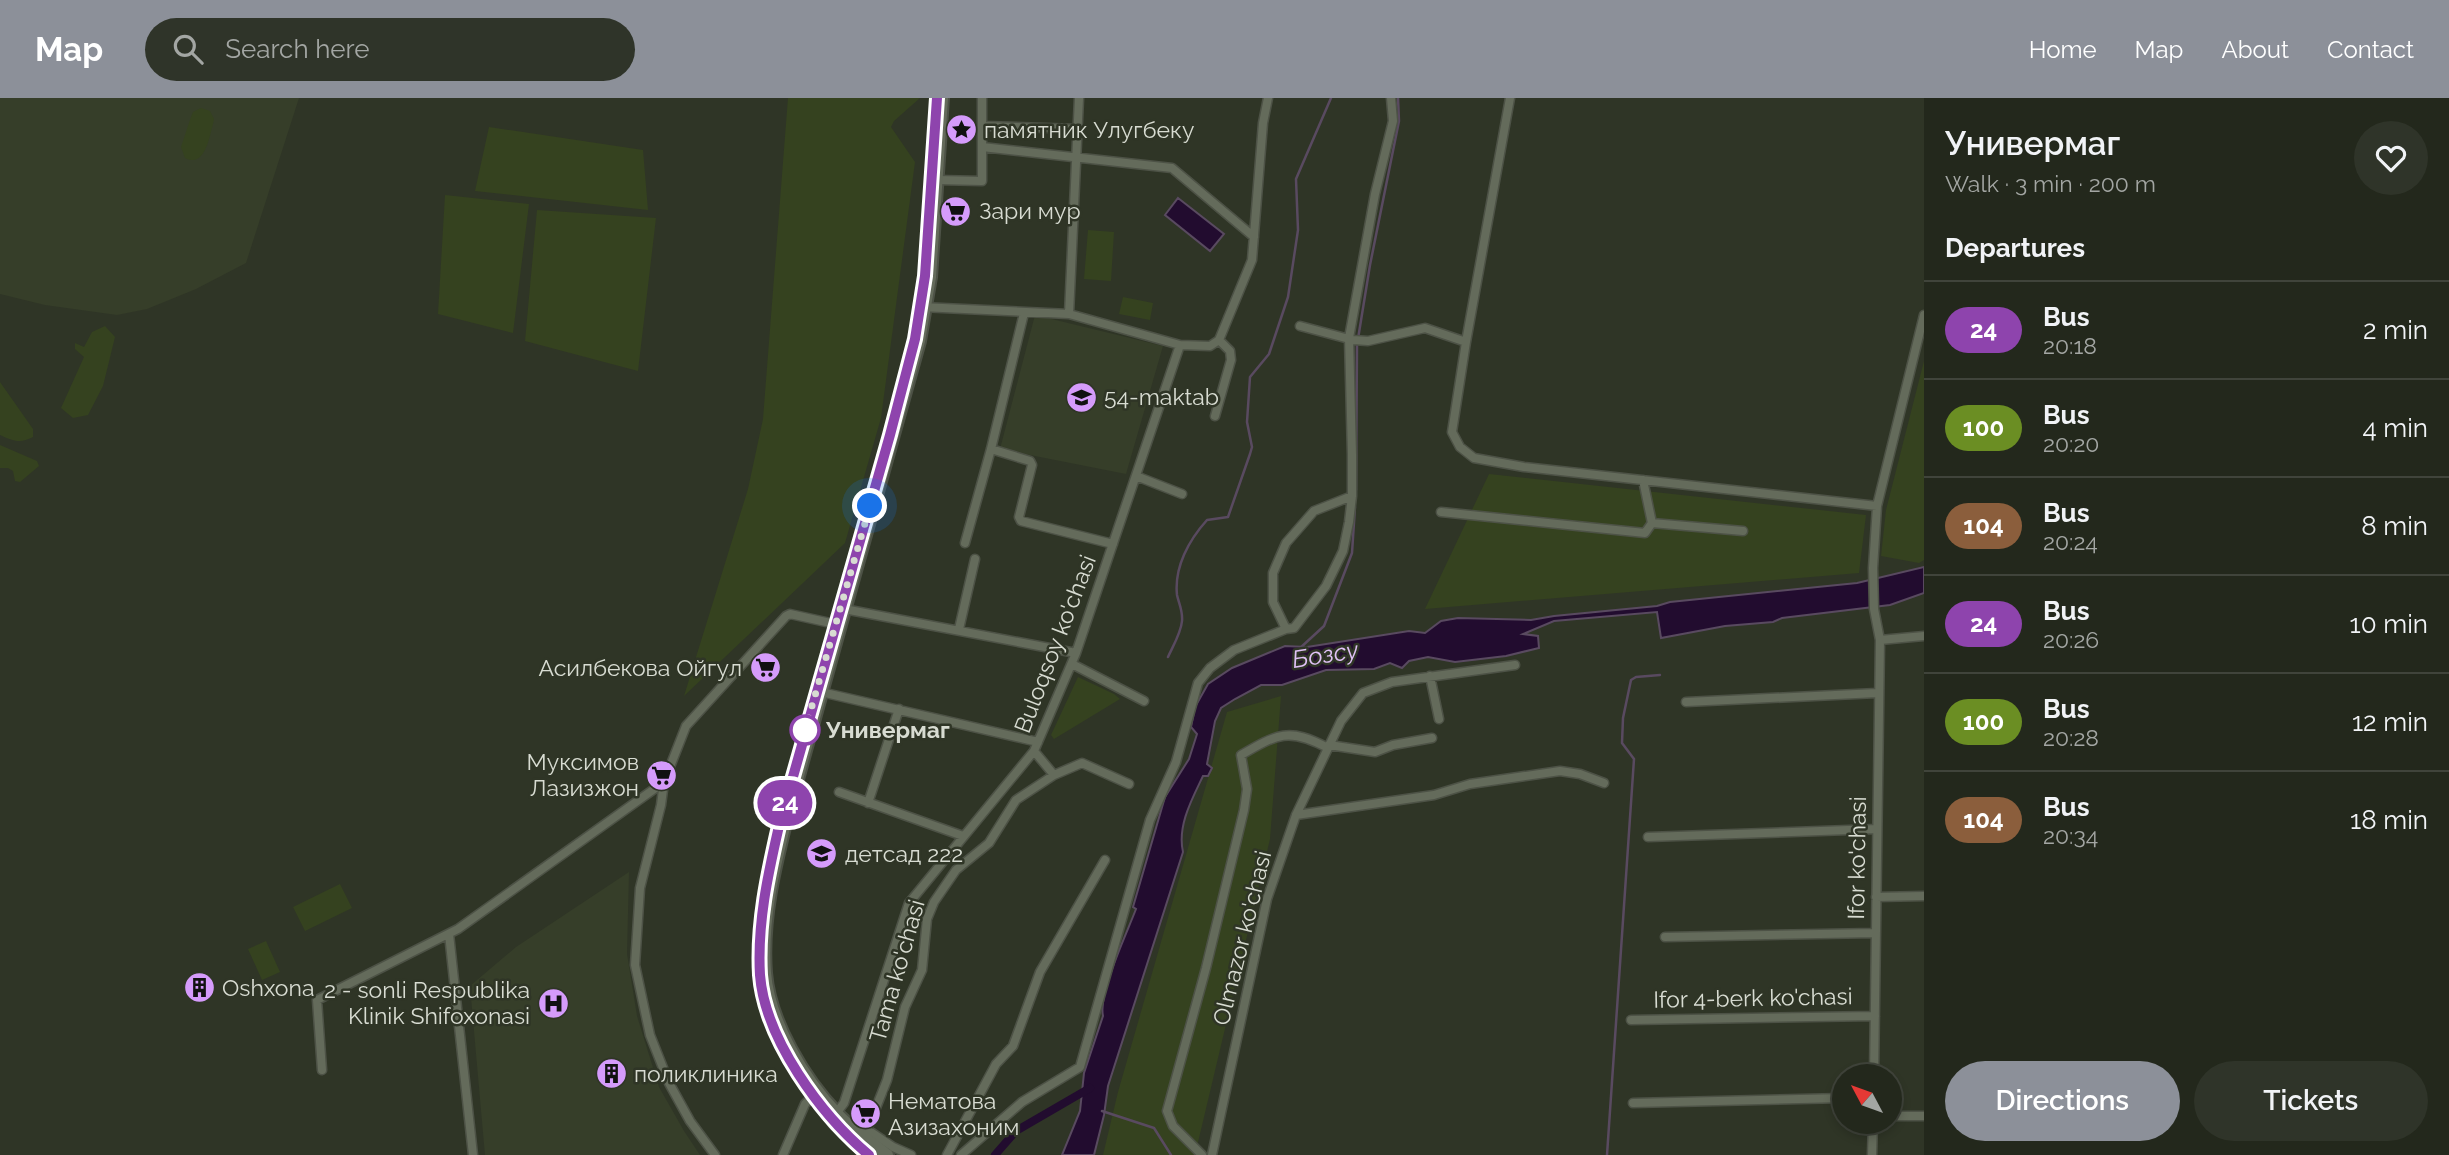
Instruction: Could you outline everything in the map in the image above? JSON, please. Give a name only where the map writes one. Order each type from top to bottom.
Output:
[{"type":"main road","points":[[815,1093],[772,1006],[765,976],[764,948],[768,901],[775,864],[821,692],[898,423],[923,307],[937,180],[939,98]]},
{"type":"main road","points":[[869,1155],[861,1142],[815,1093],[787,1053],[767,1008],[760,977],[760,938],[767,881],[779,826],[890,435],[923,307],[939,98]]},
{"type":"main road","points":[[861,1142],[887,1155]]},
{"type":"street","points":[[937,180],[982,181],[982,98]]},
{"type":"street","points":[[1069,314],[1079,98]]},
{"type":"street","points":[[923,307],[1069,314],[1180,345],[1210,346],[1219,340],[1252,260],[1263,123],[1268,98]]},
{"type":"street","points":[[961,1155],[1022,1102],[1080,1067],[1150,820],[1176,762],[1198,683],[1210,668],[1234,650],[1294,628],[1326,586],[1343,551],[1352,496],[1351,339],[1375,194],[1393,121],[1391,98]]},
{"type":"street","points":[[1510,98],[1452,432],[1460,447],[1474,458],[1524,467],[1877,506]]},
{"type":"street","points":[[983,125],[1077,129]]},
{"type":"street","points":[[982,146],[1172,168],[1254,237]]},
{"type":"street","points":[[965,543],[1024,313]]},
{"type":"street","name":"Ifor ko'chasi","points":[[1874,1064],[1877,694],[1880,640],[1874,609],[1873,568],[1877,506],[1924,315]]},
{"type":"street","points":[[1300,326],[1368,341],[1425,328],[1466,342]]},
{"type":"street","points":[[1215,416],[1231,360],[1230,351],[1219,340]]},
{"type":"street","name":"Buloqsoy ko'chasi","points":[[834,1116],[844,1103],[909,903],[1036,747],[1076,653],[1180,345]]},
{"type":"street","points":[[991,449],[1030,461],[1032,465],[1019,517],[1021,521],[1113,544]]},
{"type":"street","points":[[1136,476],[1182,494]]},
{"type":"street","points":[[1441,512],[1645,533],[1652,523],[1643,480]]},
{"type":"street","points":[[1286,629],[1273,603],[1273,573],[1286,542],[1314,511],[1352,496]]},
{"type":"street","points":[[1652,523],[1743,531]]},
{"type":"street","points":[[959,629],[975,559]]},
{"type":"street","points":[[844,609],[1076,653]]},
{"type":"street","points":[[715,1155],[690,1121],[669,1083],[650,1035],[635,965],[640,888],[661,805],[664,782],[686,726],[786,616],[790,614],[835,624]]},
{"type":"street","points":[[1880,640],[1924,636]]},
{"type":"street","points":[[1072,664],[1144,701]]},
{"type":"street","name":"Olmazor ko'chasi","points":[[1212,1155],[1267,899],[1296,815],[1341,721],[1363,693],[1392,682],[1515,665]]},
{"type":"street","points":[[1430,676],[1439,719]]},
{"type":"street","points":[[821,692],[899,709],[1036,747],[1054,775]]},
{"type":"street","points":[[1686,702],[1877,694]]},
{"type":"street","points":[[868,803],[899,709]]},
{"type":"street","points":[[1202,1155],[1173,1126],[1167,1111],[1206,968],[1244,810],[1247,789],[1241,755],[1264,741],[1296,734],[1329,747],[1375,752],[1394,745],[1433,738]]},
{"type":"street","name":"Tama ko'chasi","points":[[861,1142],[887,1080],[905,1007],[922,970],[927,919],[934,902],[956,870],[989,844],[1016,800],[1054,775],[1082,763],[1129,785]]},
{"type":"street","points":[[1296,815],[1434,795],[1470,784],[1560,771],[1580,774],[1604,783]]},
{"type":"street","points":[[322,1070],[317,1000],[449,934],[664,782]]},
{"type":"street","points":[[839,792],[963,836]]},
{"type":"street","points":[[1647,837],[1877,829]]},
{"type":"street","points":[[947,1155],[996,1064],[1013,1046],[1040,972],[1105,860]]},
{"type":"street","points":[[1876,897],[1924,896]]},
{"type":"street","points":[[1665,937],[1874,933]]},
{"type":"street","points":[[449,934],[473,1155]]},
{"type":"street","name":"Ifor 4-berk ko'chasi","points":[[1631,1020],[1875,1016]]},
{"type":"street","points":[[783,1155],[805,1104],[815,1093]]},
{"type":"street","points":[[1633,1103],[1832,1098]]},
{"type":"street","points":[[1902,1116],[1924,1116]]},
{"type":"street","points":[[1872,1155],[1873,1134]]},
{"type":"street","points":[[861,1142],[893,1147],[911,1155]]},
{"type":"shaded area","points":[[0,98],[299,98],[246,263],[196,289],[147,309],[117,315],[45,305],[0,294]]},
{"type":"shaded area","points":[[788,98],[920,98],[894,121],[891,127],[915,162],[881,418],[845,543],[684,696],[748,489],[763,419]]},
{"type":"shaded area","points":[[201,108],[210,111],[214,119],[205,150],[197,159],[192,160],[185,158],[181,147],[193,112]]},
{"type":"shaded area","points":[[489,127],[643,150],[648,210],[475,191]]},
{"type":"shaded area","points":[[445,195],[529,204],[513,333],[438,314]]},
{"type":"shaded area","points":[[537,210],[656,218],[638,371],[525,341]]},
{"type":"shaded area","points":[[1088,230],[1114,232],[1111,281],[1084,279]]},
{"type":"shaded area","points":[[1123,297],[1153,303],[1150,320],[1119,314]]},
{"type":"shaded area","name":"54-maktab","points":[[1035,315],[1163,346],[1126,474],[1000,449]]},
{"type":"shaded area","points":[[105,326],[115,337],[103,386],[88,415],[73,418],[61,408],[84,357],[75,349],[75,343],[84,347],[92,332]]},
{"type":"shaded area","points":[[1924,361],[1924,560],[1919,563],[1881,556],[1886,510]]},
{"type":"shaded area","points":[[0,382],[33,429],[33,437],[16,441],[0,435]]},
{"type":"shaded area","points":[[0,445],[37,461],[39,466],[20,482],[15,481],[13,471],[0,468]]},
{"type":"shaded area","points":[[1489,474],[1866,515],[1859,573],[1425,609]]},
{"type":"shaded area","points":[[1078,677],[1120,699],[1054,739],[1051,735]]},
{"type":"shaded area","points":[[1281,696],[1270,839],[1195,1155],[1103,1155],[1118,1092],[1227,712]]},
{"type":"shaded area","name":"2 - sonli Respublika Klinik Shifoxonasi","points":[[629,872],[627,954],[637,1016],[659,1087],[700,1155],[485,1155],[470,986],[516,947]]},
{"type":"shaded area","points":[[340,884],[352,908],[305,931],[293,907]]},
{"type":"shaded area","points":[[266,941],[280,972],[262,980],[248,949]]},
{"type":"water","points":[[1178,198],[1224,234],[1210,251],[1165,215]]},
{"type":"water","name":"Бозсу","points":[[1924,567],[1924,593],[1890,605],[1725,626],[1661,638],[1657,612],[1554,621],[1523,634],[1538,636],[1539,648],[1506,656],[1455,662],[1428,657],[1409,661],[1402,668],[1390,663],[1374,669],[1326,670],[1282,685],[1261,685],[1221,708],[1215,721],[1207,764],[1212,768],[1208,776],[1203,776],[1187,813],[1182,832],[1183,852],[1108,1086],[1094,1155],[1062,1155],[1080,1111],[1084,1073],[1103,1016],[1105,993],[1136,909],[1133,907],[1165,797],[1189,759],[1197,734],[1191,727],[1195,707],[1208,684],[1232,668],[1285,646],[1307,647],[1409,631],[1425,633],[1441,621],[1458,618],[1531,620],[1657,606],[1670,602],[1857,583]]},
{"type":"waterway","points":[[1168,657],[1181,626],[1182,614],[1177,595],[1180,564],[1194,536],[1207,520],[1228,517],[1250,454],[1252,447],[1247,422],[1250,377],[1269,354],[1288,297],[1298,230],[1296,179],[1331,98]]},
{"type":"waterway","points":[[1356,490],[1357,345],[1399,121],[1398,98]]},
{"type":"waterway","points":[[1299,649],[1324,626],[1352,553],[1355,507]]},
{"type":"waterway","points":[[1607,1155],[1634,759],[1622,743],[1623,718],[1631,680],[1636,677],[1660,675]]},
{"type":"waterway","points":[[995,1155],[1016,1131],[1090,1088]]},
{"type":"waterway","points":[[1102,1111],[1154,1128],[1171,1155]]},
{"type":"bus line","name":"24","points":[[869,1155],[822,1107],[803,1082],[787,1053],[767,1008],[763,992],[760,977],[760,938],[767,881],[779,826],[915,339],[925,276],[937,98]]},
{"type":"place","name":"памятник Улугбеку","points":[[961,130]]},
{"type":"place","name":"Зари мур","points":[[956,211]]},
{"type":"place","name":"54-maktab","points":[[1081,397]]},
{"type":"place","name":"Асилбекова Ойгул","points":[[765,668]]},
{"type":"place","name":"Универмаг","points":[[805,730]]},
{"type":"place","name":"Муксимов Лазизжон","points":[[662,775]]},
{"type":"place","name":"детсад 222","points":[[822,854]]},
{"type":"place","name":"Oshxona","points":[[199,988]]},
{"type":"place","name":"2 - sonli Respublika Klinik Shifoxonasi","points":[[553,1003]]},
{"type":"place","name":"поликлиника","points":[[611,1074]]},
{"type":"place","name":"Нематова Азизахоним","points":[[865,1114]]},
{"type":"route","points":[[805,730],[870,506]]}]
